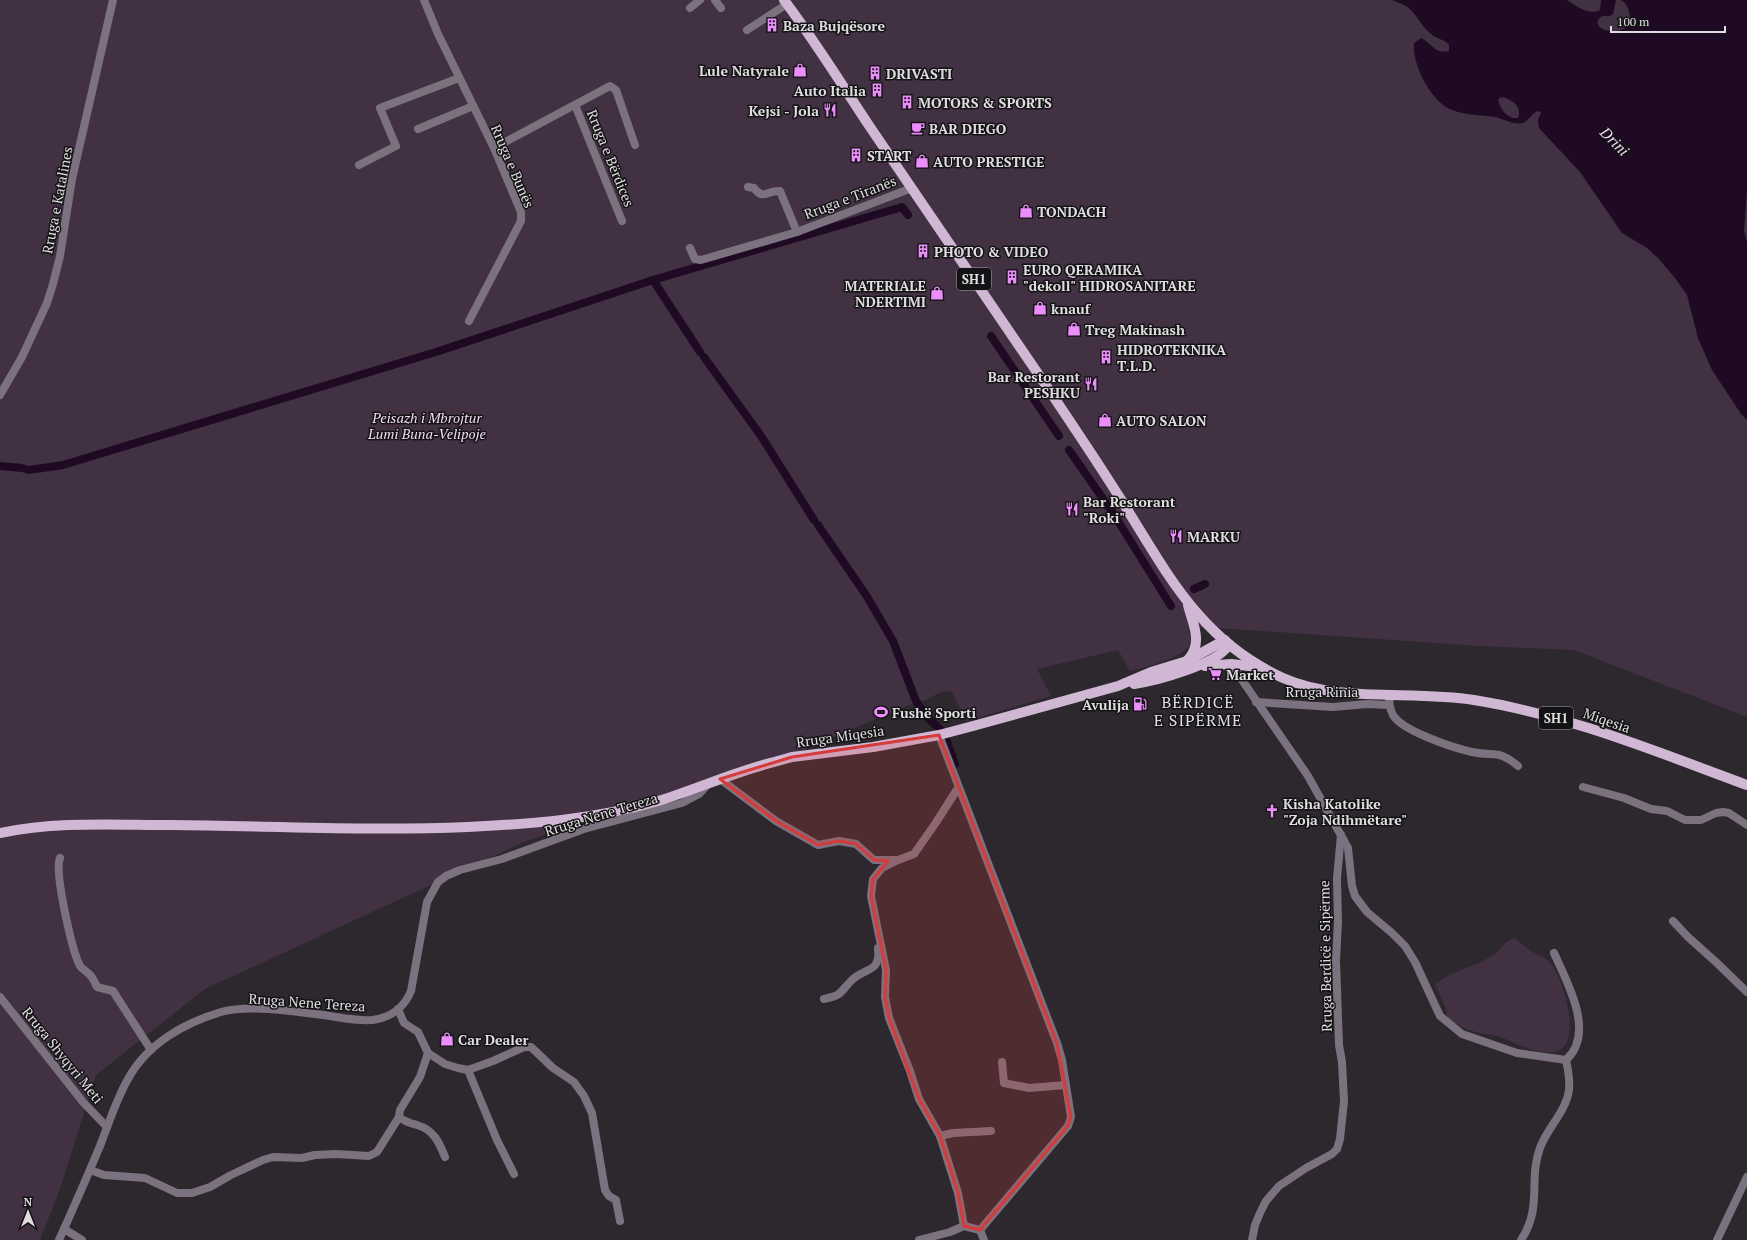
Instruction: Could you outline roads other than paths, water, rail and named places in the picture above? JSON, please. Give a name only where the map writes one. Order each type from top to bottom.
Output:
[{"type":"main road","name":"Rruga e Tiranës","points":[[786,2],[1092,454],[1173,583],[1187,601]]},
{"type":"main road","name":"SH1","points":[[1187,601],[1201,618],[1227,642],[1267,670]]},
{"type":"main road","points":[[1187,601],[1197,634],[1196,646],[1190,664],[1231,664],[1251,666],[1267,670]]},
{"type":"main road","name":"Rruga Miqesia","points":[[0,833],[22,828],[80,824],[398,828],[467,827],[572,818],[639,806],[757,766],[792,758],[873,747],[955,731],[1118,686],[1150,672],[1190,664],[1207,651],[1227,642]]},
{"type":"main road","name":"Miqesia","points":[[1267,670],[1303,685],[1324,690],[1357,693],[1445,696],[1531,710],[1587,727],[1747,785]]},
{"type":"street","name":"Rruga e Katalines","points":[[0,395],[22,357],[47,303],[53,284],[60,256],[72,179],[113,0]]},
{"type":"street","name":"Rruga e Bunës","points":[[424,0],[438,34],[494,148],[521,212],[521,221],[469,321]]},
{"type":"street","points":[[690,8],[700,0]]},
{"type":"street","points":[[715,0],[721,8]]},
{"type":"street","name":"Rruga e Tiranës","points":[[747,30],[786,2]]},
{"type":"street","points":[[359,165],[396,146],[380,108],[459,78]]},
{"type":"street","name":"Rruga e Bërdices","points":[[494,148],[610,86],[613,87],[636,145]]},
{"type":"street","name":"Rruga e Bërdices","points":[[575,105],[622,221]]},
{"type":"street","points":[[418,129],[473,106]]},
{"type":"street","name":"Rruga e Tiranës","points":[[748,188],[754,188],[758,194],[763,195],[780,191],[797,232]]},
{"type":"street","name":"Rruga e Tiranës","points":[[690,248],[695,259],[701,260],[797,232],[912,188]]},
{"type":"street","points":[[1231,664],[1308,776],[1348,848],[1352,886],[1355,896],[1367,912],[1405,946],[1416,962],[1440,1016],[1462,1034],[1517,1053],[1566,1060]]},
{"type":"street","points":[[1388,694],[1389,705],[1397,720],[1431,738],[1446,744],[1475,753],[1501,755],[1518,766]]},
{"type":"street","name":"Rruga Rinia","points":[[1256,702],[1333,707],[1367,704],[1389,705]]},
{"type":"street","points":[[940,734],[958,788],[1057,1043],[1062,1060],[1071,1117],[1068,1126],[980,1230]]},
{"type":"street","points":[[720,779],[776,821],[818,845],[839,841],[856,844],[874,860],[898,860]]},
{"type":"street","name":"Rruga Nene Tereza","points":[[59,1240],[128,1078],[151,1050],[183,1027],[208,1017],[232,1010],[250,1009],[372,1020],[386,1016],[406,1002],[411,991],[427,902],[438,882],[446,876],[460,870],[502,859],[584,829],[682,803],[700,794],[709,783]]},
{"type":"street","points":[[1583,787],[1624,798],[1651,809],[1667,811],[1686,820],[1701,820],[1716,813],[1723,812],[1729,813],[1747,825]]},
{"type":"street","points":[[958,788],[914,854],[882,868],[873,879],[872,896],[886,970],[885,997],[889,1018],[910,1071],[919,1099],[940,1136],[958,1193],[964,1226]]},
{"type":"street","name":"Rruga Berdicë e Sipërme","points":[[1252,1240],[1255,1225],[1266,1201],[1279,1186],[1306,1168],[1332,1154],[1337,1149],[1340,1139],[1344,1101],[1342,1062],[1339,1045],[1336,961],[1338,922],[1337,878],[1340,835]]},
{"type":"street","points":[[60,858],[58,870],[62,903],[80,966],[90,975],[97,987],[113,991],[151,1050]]},
{"type":"street","points":[[1673,921],[1747,992]]},
{"type":"street","points":[[824,999],[842,994],[852,980],[871,970],[877,964],[879,955],[879,934]]},
{"type":"street","points":[[1554,953],[1572,994],[1579,1017],[1578,1038],[1574,1052],[1566,1060]]},
{"type":"street","name":"Rruga Shyqyri Meti","points":[[0,997],[83,1102],[107,1127]]},
{"type":"street","points":[[398,1009],[404,1023],[418,1032],[428,1053],[445,1064],[468,1070],[493,1062],[524,1047],[531,1047],[552,1068],[574,1082],[584,1096],[592,1113],[605,1190],[609,1196],[616,1200],[620,1221]]},
{"type":"street","points":[[90,1170],[104,1175],[145,1178],[176,1193],[192,1193],[210,1187],[231,1174],[273,1157],[302,1158],[315,1155],[336,1154],[368,1156],[377,1152],[399,1117],[400,1110],[420,1077],[428,1053]]},
{"type":"street","points":[[1521,1240],[1527,1232],[1534,1209],[1536,1166],[1539,1148],[1546,1134],[1562,1110],[1569,1091],[1569,1073],[1566,1060]]},
{"type":"street","points":[[1002,1062],[1004,1083],[1029,1088],[1066,1085]]},
{"type":"street","points":[[468,1070],[497,1140],[514,1174]]},
{"type":"street","points":[[399,1117],[406,1122],[419,1125],[432,1132],[438,1140],[444,1157]]},
{"type":"street","points":[[940,1136],[953,1132],[991,1131]]},
{"type":"street","points":[[1717,1240],[1747,1177]]},
{"type":"street","points":[[919,1240],[950,1232],[964,1226],[980,1230]]},
{"type":"street","points":[[64,1229],[82,1240]]},
{"type":"street","points":[[980,1230],[984,1240]]},
{"type":"water","name":"Drini","points":[[1392,0],[1567,0],[1583,10],[1596,12],[1600,10],[1601,0],[1616,0],[1613,14],[1609,16],[1602,16],[1598,21],[1599,26],[1603,29],[1617,31],[1624,29],[1629,24],[1629,11],[1625,3],[1621,0],[1747,0],[1747,192],[1744,231],[1747,242],[1747,420],[1741,414],[1712,370],[1698,338],[1687,295],[1658,258],[1647,248],[1622,233],[1580,172],[1539,128],[1538,120],[1541,113],[1539,111],[1536,112],[1526,121],[1516,123],[1508,122],[1495,117],[1457,112],[1444,106],[1424,82],[1416,62],[1414,43],[1421,38],[1437,50],[1444,52],[1449,51],[1449,45],[1445,41],[1431,34],[1415,14],[1401,3]],"holes":[[[1501,97],[1512,101],[1519,110],[1518,118],[1508,116],[1501,107],[1498,100]]]},
{"type":"waterway","points":[[0,466],[29,470],[63,465],[436,352],[653,280],[902,207],[908,215]]},
{"type":"waterway","points":[[653,280],[700,352]]},
{"type":"waterway","points":[[991,336],[1059,436]]},
{"type":"waterway","points":[[704,357],[761,436],[814,520]]},
{"type":"waterway","points":[[1069,450],[1113,513],[1171,606]]},
{"type":"waterway","points":[[818,525],[866,595],[893,641],[916,701],[926,716],[944,733],[955,764]]},
{"type":"waterway","points":[[1194,589],[1205,584]]},
{"type":"place","name":"Baza Bujqësore","points":[[772,25]]},
{"type":"place","name":"Lule Natyrale","points":[[800,70]]},
{"type":"place","name":"DRIVASTI","points":[[875,73]]},
{"type":"place","name":"Auto Italia","points":[[877,90]]},
{"type":"place","name":"MOTORS & SPORTS","points":[[907,102]]},
{"type":"place","name":"Kejsi - Jola","points":[[830,110]]},
{"type":"place","name":"BAR DIEGO","points":[[918,128]]},
{"type":"place","name":"START","points":[[856,155]]},
{"type":"place","name":"AUTO PRESTIGE","points":[[922,161]]},
{"type":"place","name":"TONDACH","points":[[1026,211]]},
{"type":"place","name":"PHOTO & VIDEO","points":[[923,251]]},
{"type":"place","name":"EURO QERAMIKA \"dekoll\" HIDROSANITARE","points":[[1012,277]]},
{"type":"place","name":"MATERIALE NDERTIMI","points":[[937,293]]},
{"type":"place","name":"knauf","points":[[1040,308]]},
{"type":"place","name":"Treg Makinash","points":[[1074,329]]},
{"type":"place","name":"HIDROTEKNIKA T.L.D.","points":[[1106,357]]},
{"type":"place","name":"Bar Restorant PESHKU","points":[[1091,384]]},
{"type":"place","name":"AUTO SALON","points":[[1105,420]]},
{"type":"place","name":"Bar Restorant \"Roki\"","points":[[1072,509]]},
{"type":"place","name":"MARKU","points":[[1176,536]]},
{"type":"place","name":"Market","points":[[1215,674]]},
{"type":"place","name":"Avulija","points":[[1140,704]]},
{"type":"place","name":"Fushë Sporti","points":[[881,712]]},
{"type":"place","name":"Kisha Katolike \"Zoja Ndihmëtare\"","points":[[1272,811]]},
{"type":"place","name":"Car Dealer","points":[[447,1039]]},
{"type":"district","name":"BËRDICË E SIPËRME","points":[[1198,711]]},
{"type":"park label","name":"Peisazh i Mbrojtur Lumi Buna-Velipoje","points":[[427,426]]}]
